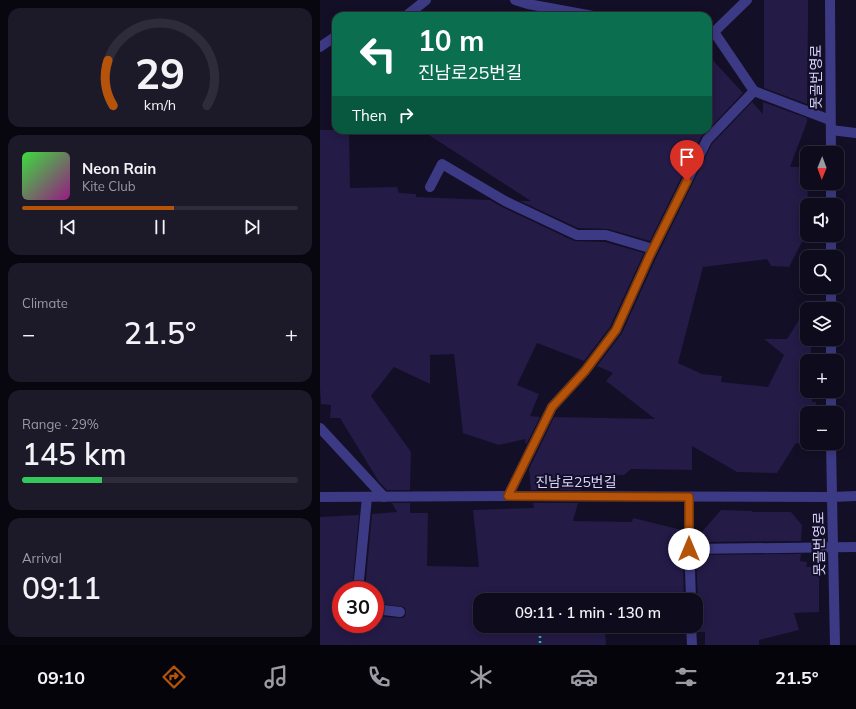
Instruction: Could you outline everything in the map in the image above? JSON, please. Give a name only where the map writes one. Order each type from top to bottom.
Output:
[{"type":"street","points":[[411,12],[426,0]]},
{"type":"street","points":[[515,0],[528,4],[571,12]]},
{"type":"street","points":[[712,30],[747,0]]},
{"type":"street","name":"못골번영로","points":[[830,0],[831,146]]},
{"type":"street","points":[[712,32],[754,91],[830,125],[856,133]]},
{"type":"street","points":[[320,47],[332,39]]},
{"type":"street","points":[[508,496],[552,407],[585,371],[616,330],[707,140],[754,91]]},
{"type":"street","points":[[430,187],[442,164],[505,201],[578,235],[606,235],[653,250]]},
{"type":"street","points":[[320,428],[384,497]]},
{"type":"street","name":"못골번영로","points":[[831,450],[835,645]]},
{"type":"street","name":"진남로25번길","points":[[320,498],[508,496],[856,496]]},
{"type":"street","points":[[359,581],[367,497]]},
{"type":"street","points":[[689,497],[690,593]]},
{"type":"street","points":[[689,549],[856,547]]},
{"type":"street","points":[[384,610],[400,612]]},
{"type":"street","points":[[691,633],[692,645]]},
{"type":"path","points":[[540,633],[540,645]]},
{"type":"building","points":[[764,0],[808,0],[807,104],[764,88]]},
{"type":"building","points":[[712,59],[743,93],[712,126]]},
{"type":"building","points":[[752,102],[763,114],[763,102],[807,118],[807,122],[790,167],[800,167],[800,190],[808,190],[808,198],[800,198],[800,242],[802,242],[789,267],[771,266],[767,259],[703,267],[678,363],[702,374],[722,376],[721,382],[768,387],[784,355],[764,339],[787,339],[800,318],[800,346],[811,346],[811,354],[800,354],[800,398],[812,398],[812,402],[816,402],[816,406],[800,406],[800,443],[796,443],[777,473],[737,472],[692,446],[692,470],[631,469],[624,475],[584,477],[581,490],[531,490],[529,469],[554,417],[655,419],[606,381],[613,373],[597,366],[622,333],[656,258],[712,144]]},
{"type":"building","points":[[320,130],[332,130],[332,134],[349,134],[350,188],[397,187],[399,193],[416,194],[416,197],[490,200],[574,241],[605,242],[644,253],[610,327],[584,361],[537,343],[517,385],[539,394],[530,416],[540,417],[526,445],[525,439],[499,445],[463,433],[454,354],[430,355],[430,384],[394,367],[371,396],[411,452],[410,490],[387,490],[379,482],[340,418],[330,418],[331,405],[321,404]]},
{"type":"building","points":[[427,134],[704,134],[701,137],[650,241],[608,229],[578,228],[520,201],[531,201]]},
{"type":"building","points":[[392,503],[410,503],[410,513],[428,513],[427,566],[479,567],[473,510],[534,508],[533,503],[578,503],[573,521],[632,522],[633,518],[682,530],[684,593],[473,593],[473,633],[605,633],[606,645],[320,645],[320,517],[359,515],[353,581],[332,581],[332,633],[384,633],[384,617],[403,618],[406,610],[404,607],[384,604],[384,581],[366,581],[372,514],[397,512]]},
{"type":"building","points":[[721,510],[791,512],[802,525],[801,541],[696,542],[696,533],[700,534]]},
{"type":"building","points":[[801,554],[800,561],[807,562],[806,567],[819,567],[819,612],[794,613],[799,630],[759,640],[759,645],[705,645],[705,632],[703,632],[703,593],[698,593],[696,555]]},
{"type":"route","points":[[687,181],[650,255],[616,330],[585,371],[552,407],[508,496],[689,497],[689,549]]}]
